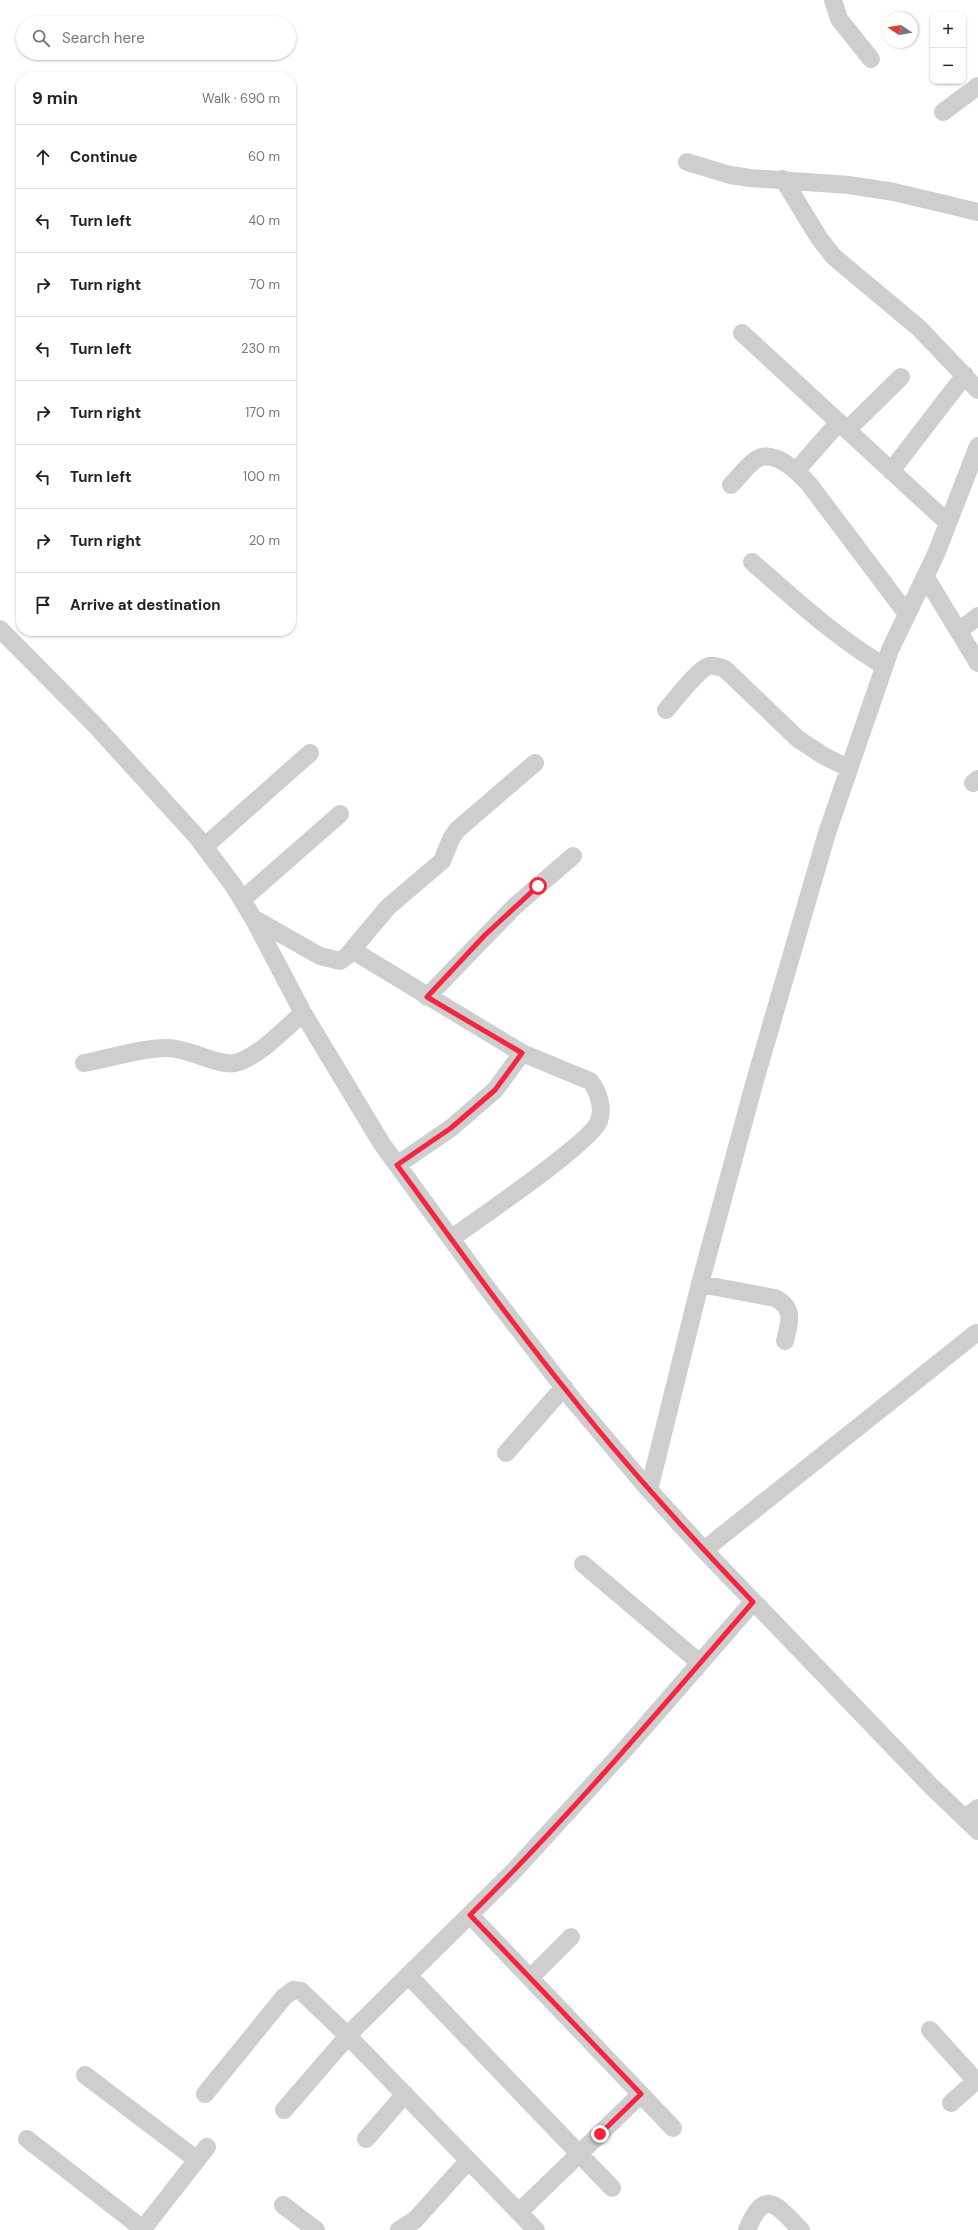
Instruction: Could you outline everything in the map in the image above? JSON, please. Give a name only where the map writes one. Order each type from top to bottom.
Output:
[{"type":"street","points":[[833,0],[839,19],[871,58]]},
{"type":"street","points":[[943,112],[978,86]]},
{"type":"street","points":[[687,162],[730,175],[849,185],[894,192],[978,212]]},
{"type":"street","points":[[783,179],[819,238],[834,257],[919,328],[978,390]]},
{"type":"street","points":[[742,333],[948,523]]},
{"type":"street","points":[[891,471],[964,375]]},
{"type":"street","points":[[796,470],[843,426],[901,377]]},
{"type":"street","points":[[648,1490],[700,1284],[790,954],[848,768],[884,666],[948,523],[978,446]]},
{"type":"street","points":[[731,485],[756,459],[765,456],[778,460],[796,470],[809,484],[907,614]]},
{"type":"street","points":[[752,562],[849,645],[884,666]]},
{"type":"street","points":[[925,576],[978,663]]},
{"type":"street","points":[[959,631],[978,616]]},
{"type":"street","points":[[0,629],[95,726],[204,847],[243,899],[303,1013],[382,1144],[451,1239],[564,1387],[648,1490],[753,1602],[971,1813],[978,1831]]},
{"type":"street","points":[[666,710],[701,672],[708,666],[716,666],[725,669],[798,739],[824,756],[848,768]]},
{"type":"street","points":[[204,847],[310,753]]},
{"type":"street","points":[[253,918],[320,956],[331,960],[340,960],[352,950],[388,907],[442,861],[451,839],[457,830],[535,763]]},
{"type":"street","points":[[243,899],[340,814]]},
{"type":"street","points":[[427,997],[515,906],[573,856]]},
{"type":"street","points":[[352,950],[427,997],[522,1053],[590,1081],[595,1087],[599,1099],[599,1122],[593,1131],[573,1148],[451,1239]]},
{"type":"street","points":[[84,1063],[167,1048],[189,1051],[223,1063],[233,1064],[256,1053],[303,1013]]},
{"type":"street","points":[[397,1165],[451,1128],[495,1090],[522,1053]]},
{"type":"street","points":[[700,1284],[775,1298],[784,1302],[788,1308],[790,1317],[785,1341]]},
{"type":"street","points":[[704,1550],[976,1333]]},
{"type":"street","points":[[506,1453],[564,1387]]},
{"type":"street","points":[[583,1564],[700,1663]]},
{"type":"street","points":[[284,2110],[348,2036],[517,1868],[753,1602]]},
{"type":"street","points":[[470,1915],[673,2128]]},
{"type":"street","points":[[530,1978],[571,1937]]},
{"type":"street","points":[[408,1975],[612,2188]]},
{"type":"street","points":[[205,2094],[284,1998],[293,1990],[301,1991],[348,2036],[526,2224],[579,2154],[641,2094]]},
{"type":"street","points":[[930,2030],[977,2080],[952,2103]]},
{"type":"street","points":[[27,2139],[143,2229],[202,2153],[85,2075]]},
{"type":"street","points":[[366,2139],[404,2094]]},
{"type":"street","points":[[399,2230],[415,2220],[468,2161]]},
{"type":"street","points":[[747,2230],[754,2213],[762,2204],[768,2203],[777,2206],[801,2230]]},
{"type":"street","points":[[283,2205],[316,2230]]},
{"type":"route","points":[[538,886],[485,935],[427,997],[522,1053],[495,1090],[451,1128],[397,1165],[487,1288],[574,1401],[648,1490],[753,1602],[616,1758],[512,1873],[470,1915],[641,2094],[600,2134]]}]
